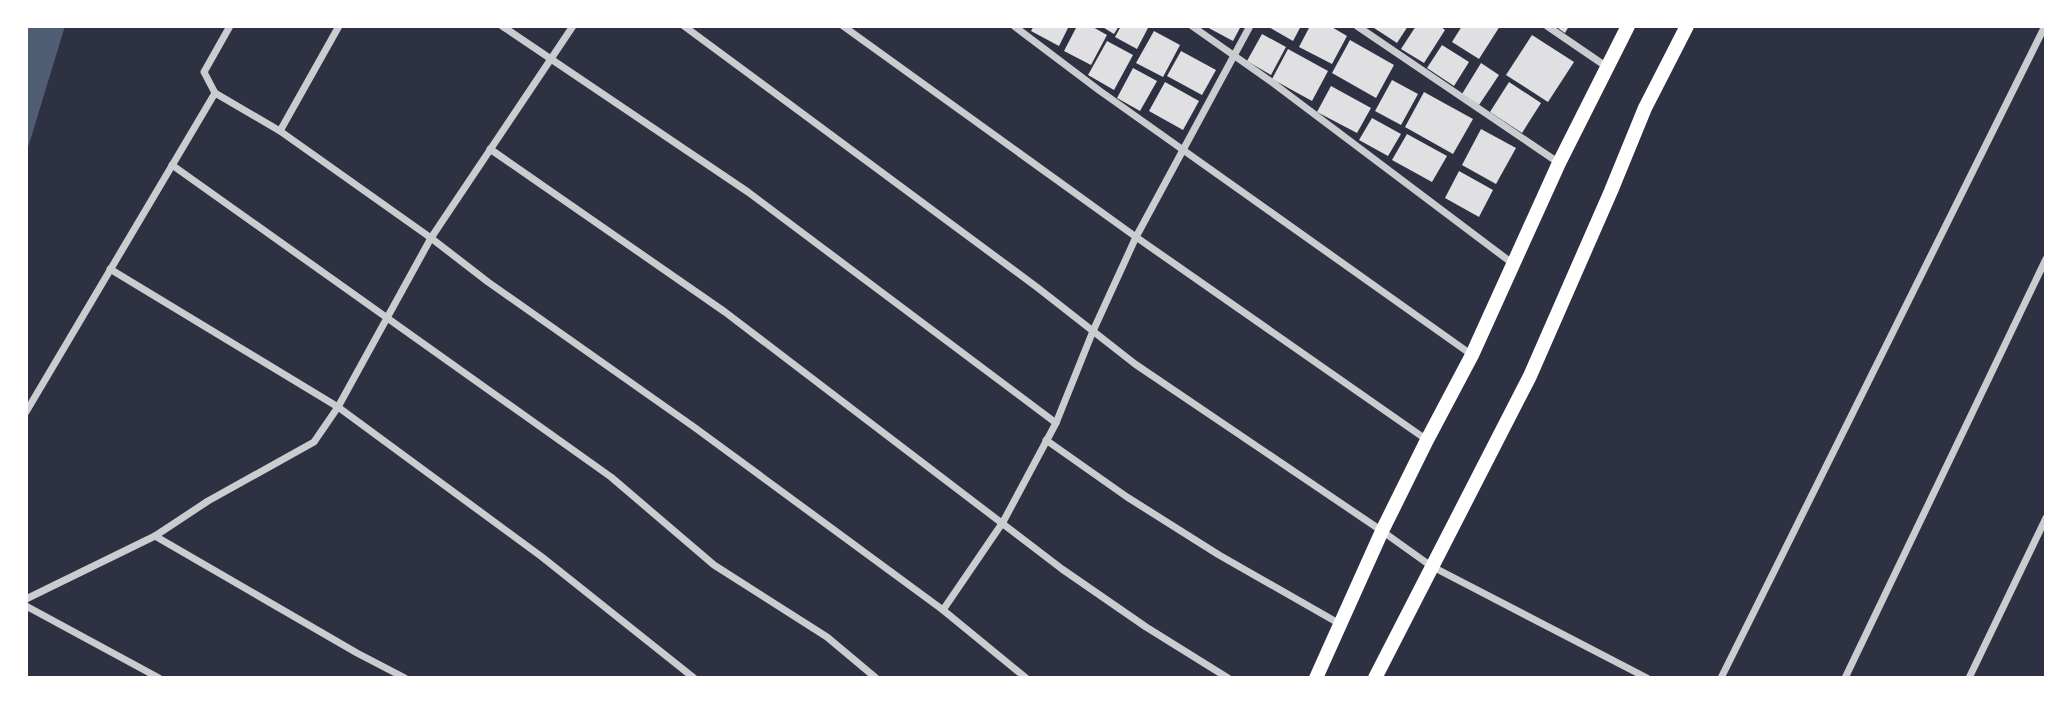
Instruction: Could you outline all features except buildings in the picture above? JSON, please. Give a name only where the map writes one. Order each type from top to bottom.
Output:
[{"type":"main road","points":[[1316,678],[1382,531],[1472,355],[1559,163],[1628,26]]},
{"type":"main road","points":[[1375,678],[1530,376],[1611,191],[1644,108],[1687,26]]},
{"type":"street","points":[[230,26],[204,72],[215,93],[280,131],[694,427],[943,610],[1026,678]]},
{"type":"street","points":[[280,131],[339,26]]},
{"type":"street","points":[[502,26],[748,192],[1056,423]]},
{"type":"street","points":[[26,598],[155,536],[208,501],[313,442],[338,407],[431,238],[573,26]]},
{"type":"street","points":[[684,26],[1038,288],[1135,364],[1431,566],[1647,678]]},
{"type":"street","points":[[843,26],[1136,237],[1427,440]]},
{"type":"street","points":[[1014,26],[1100,91],[1472,355]]},
{"type":"street","points":[[1192,26],[1512,264]]},
{"type":"street","points":[[943,610],[1003,522],[1056,423],[1093,331],[1136,237],[1250,26]]},
{"type":"street","points":[[1357,26],[1559,163]]},
{"type":"street","points":[[1547,26],[1607,67]]},
{"type":"street","points":[[1721,678],[2045,26]]},
{"type":"street","points":[[26,412],[215,93]]},
{"type":"street","points":[[490,149],[725,312],[1062,569],[1146,627],[1228,678]]},
{"type":"street","points":[[172,165],[611,477],[714,565],[827,637],[876,678]]},
{"type":"street","points":[[1845,678],[2046,260]]},
{"type":"street","points":[[110,269],[338,407],[542,557],[694,678]]},
{"type":"street","points":[[1046,440],[1127,497],[1219,555],[1340,624]]},
{"type":"street","points":[[1969,678],[2046,518]]},
{"type":"street","points":[[155,536],[405,678]]},
{"type":"street","points":[[26,606],[159,678]]},
{"type":"water","points":[[26,26],[65,26],[26,154]]}]
